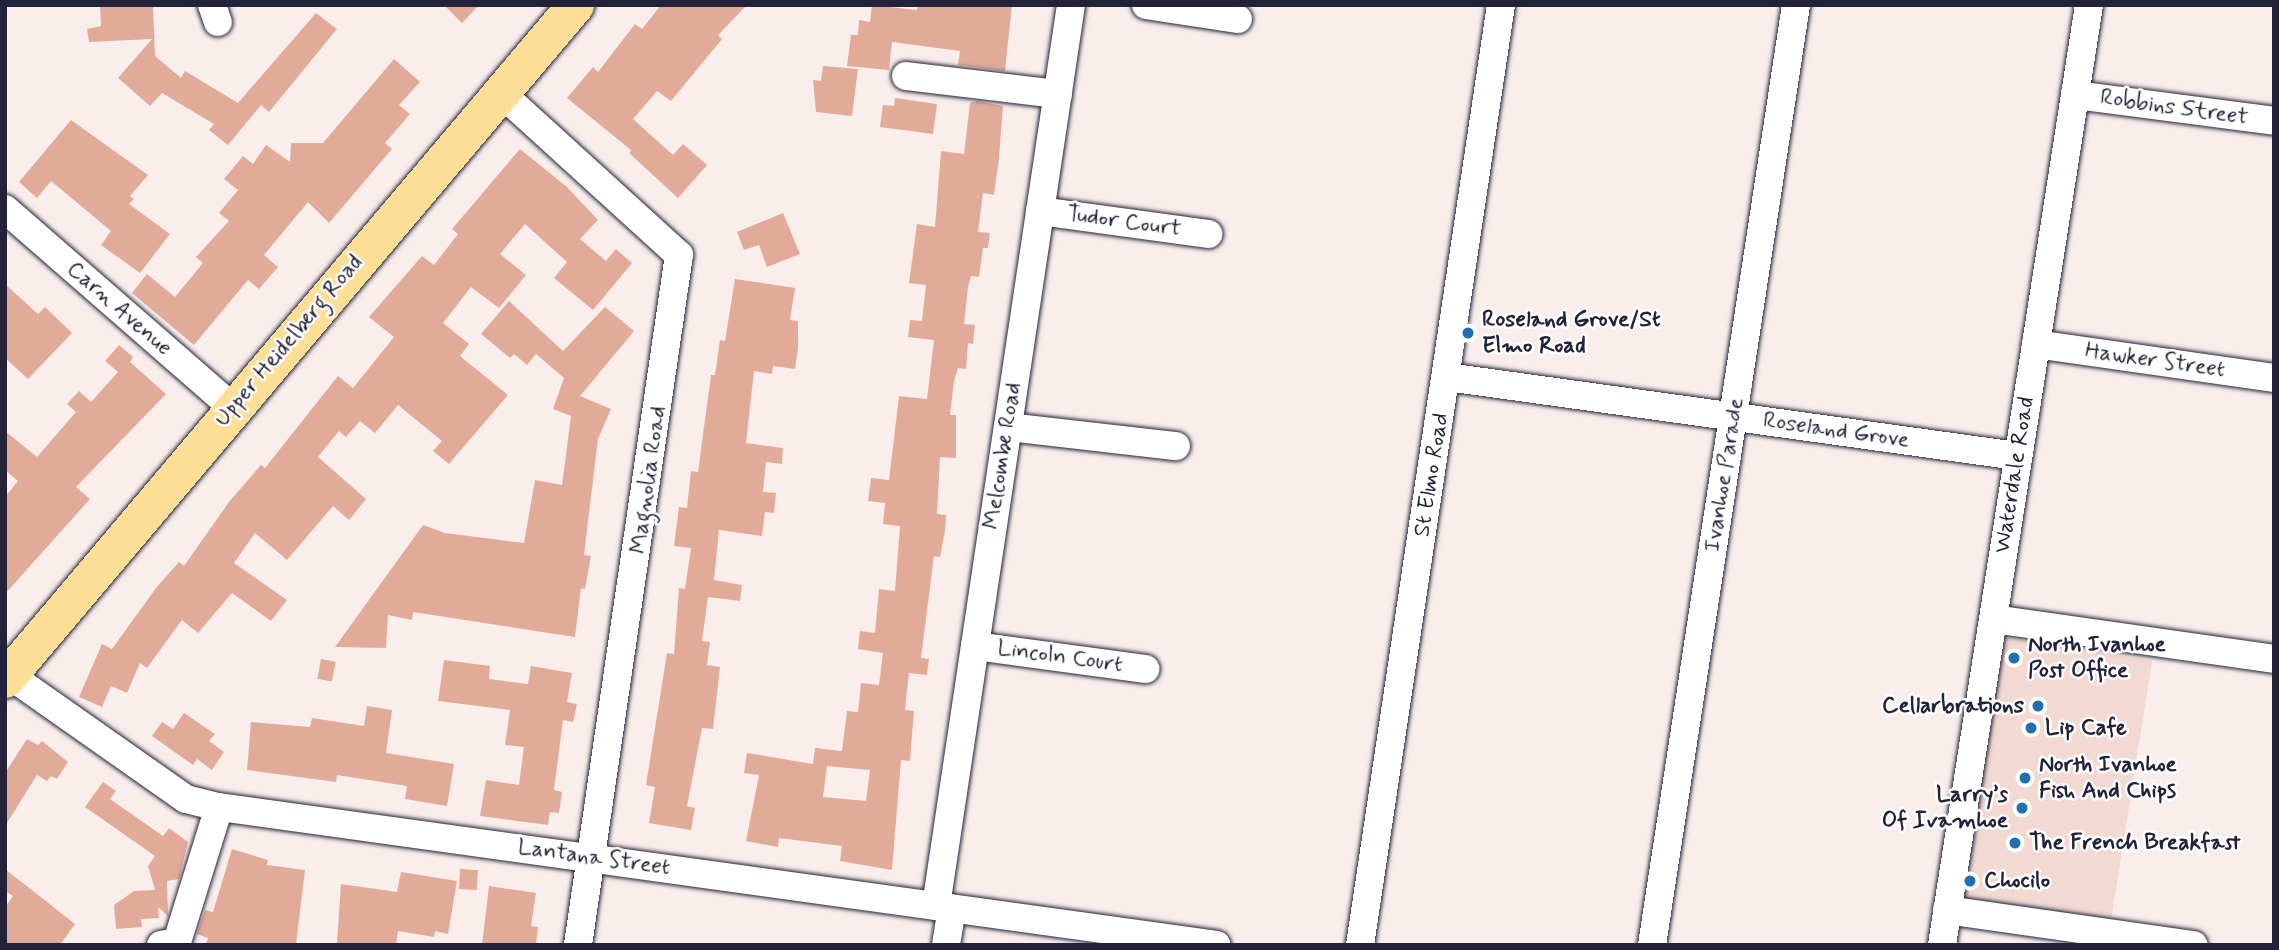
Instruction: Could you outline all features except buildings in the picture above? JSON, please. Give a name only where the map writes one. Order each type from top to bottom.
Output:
[{"type":"main road","name":"Upper Heidelberg Road","points":[[6,675],[575,5]]},
{"type":"street","name":"Melcombe Road","points":[[946,945],[944,907],[975,646],[1071,5]]},
{"type":"street","points":[[1146,5],[1238,19]]},
{"type":"street","name":"St Elmo Road","points":[[1360,945],[1501,5]]},
{"type":"street","name":"Ivanhoe Parade","points":[[1652,945],[1796,5]]},
{"type":"street","name":"Waterdale Road","points":[[1941,945],[2089,5]]},
{"type":"street","points":[[906,76],[1058,94]]},
{"type":"street","name":"Magnolia Road","points":[[500,92],[679,255],[578,945]]},
{"type":"street","name":"Robbins Street","points":[[2075,95],[2274,121]]},
{"type":"street","name":"Carn Avenue","points":[[5,209],[233,408]]},
{"type":"street","name":"Tudor Court","points":[[1040,211],[1208,234]]},
{"type":"street","name":"Hawker Street","points":[[2036,344],[2274,378]]},
{"type":"street","name":"Roseland Grove","points":[[1447,377],[2017,456]]},
{"type":"street","points":[[1008,427],[1176,446]]},
{"type":"street","points":[[1994,619],[2274,659]]},
{"type":"street","name":"Lincoln Court","points":[[975,646],[1145,668]]},
{"type":"street","name":"Lantana Street","points":[[6,675],[186,799],[219,807],[1217,945]]},
{"type":"street","points":[[173,944],[219,807]]},
{"type":"street","points":[[1947,910],[2194,945]]},
{"type":"shaded area","points":[[2002,637],[2152,661],[2110,924],[1960,901]]},
{"type":"place","name":"Roseland Grove/St Elmo Road","points":[[1468,333]]},
{"type":"place","name":"North Ivanhoe Post Office","points":[[2014,658]]},
{"type":"place","name":"Cellarbrations","points":[[2038,706]]},
{"type":"place","name":"Lip Cafe","points":[[2031,728]]},
{"type":"place","name":"North Ivanhoe Fish And Chips","points":[[2025,778]]},
{"type":"place","name":"Larry’s Of Ivamhoe","points":[[2022,808]]},
{"type":"place","name":"The French Breakfast","points":[[2015,843]]},
{"type":"place","name":"Chocilo","points":[[1970,881]]}]
